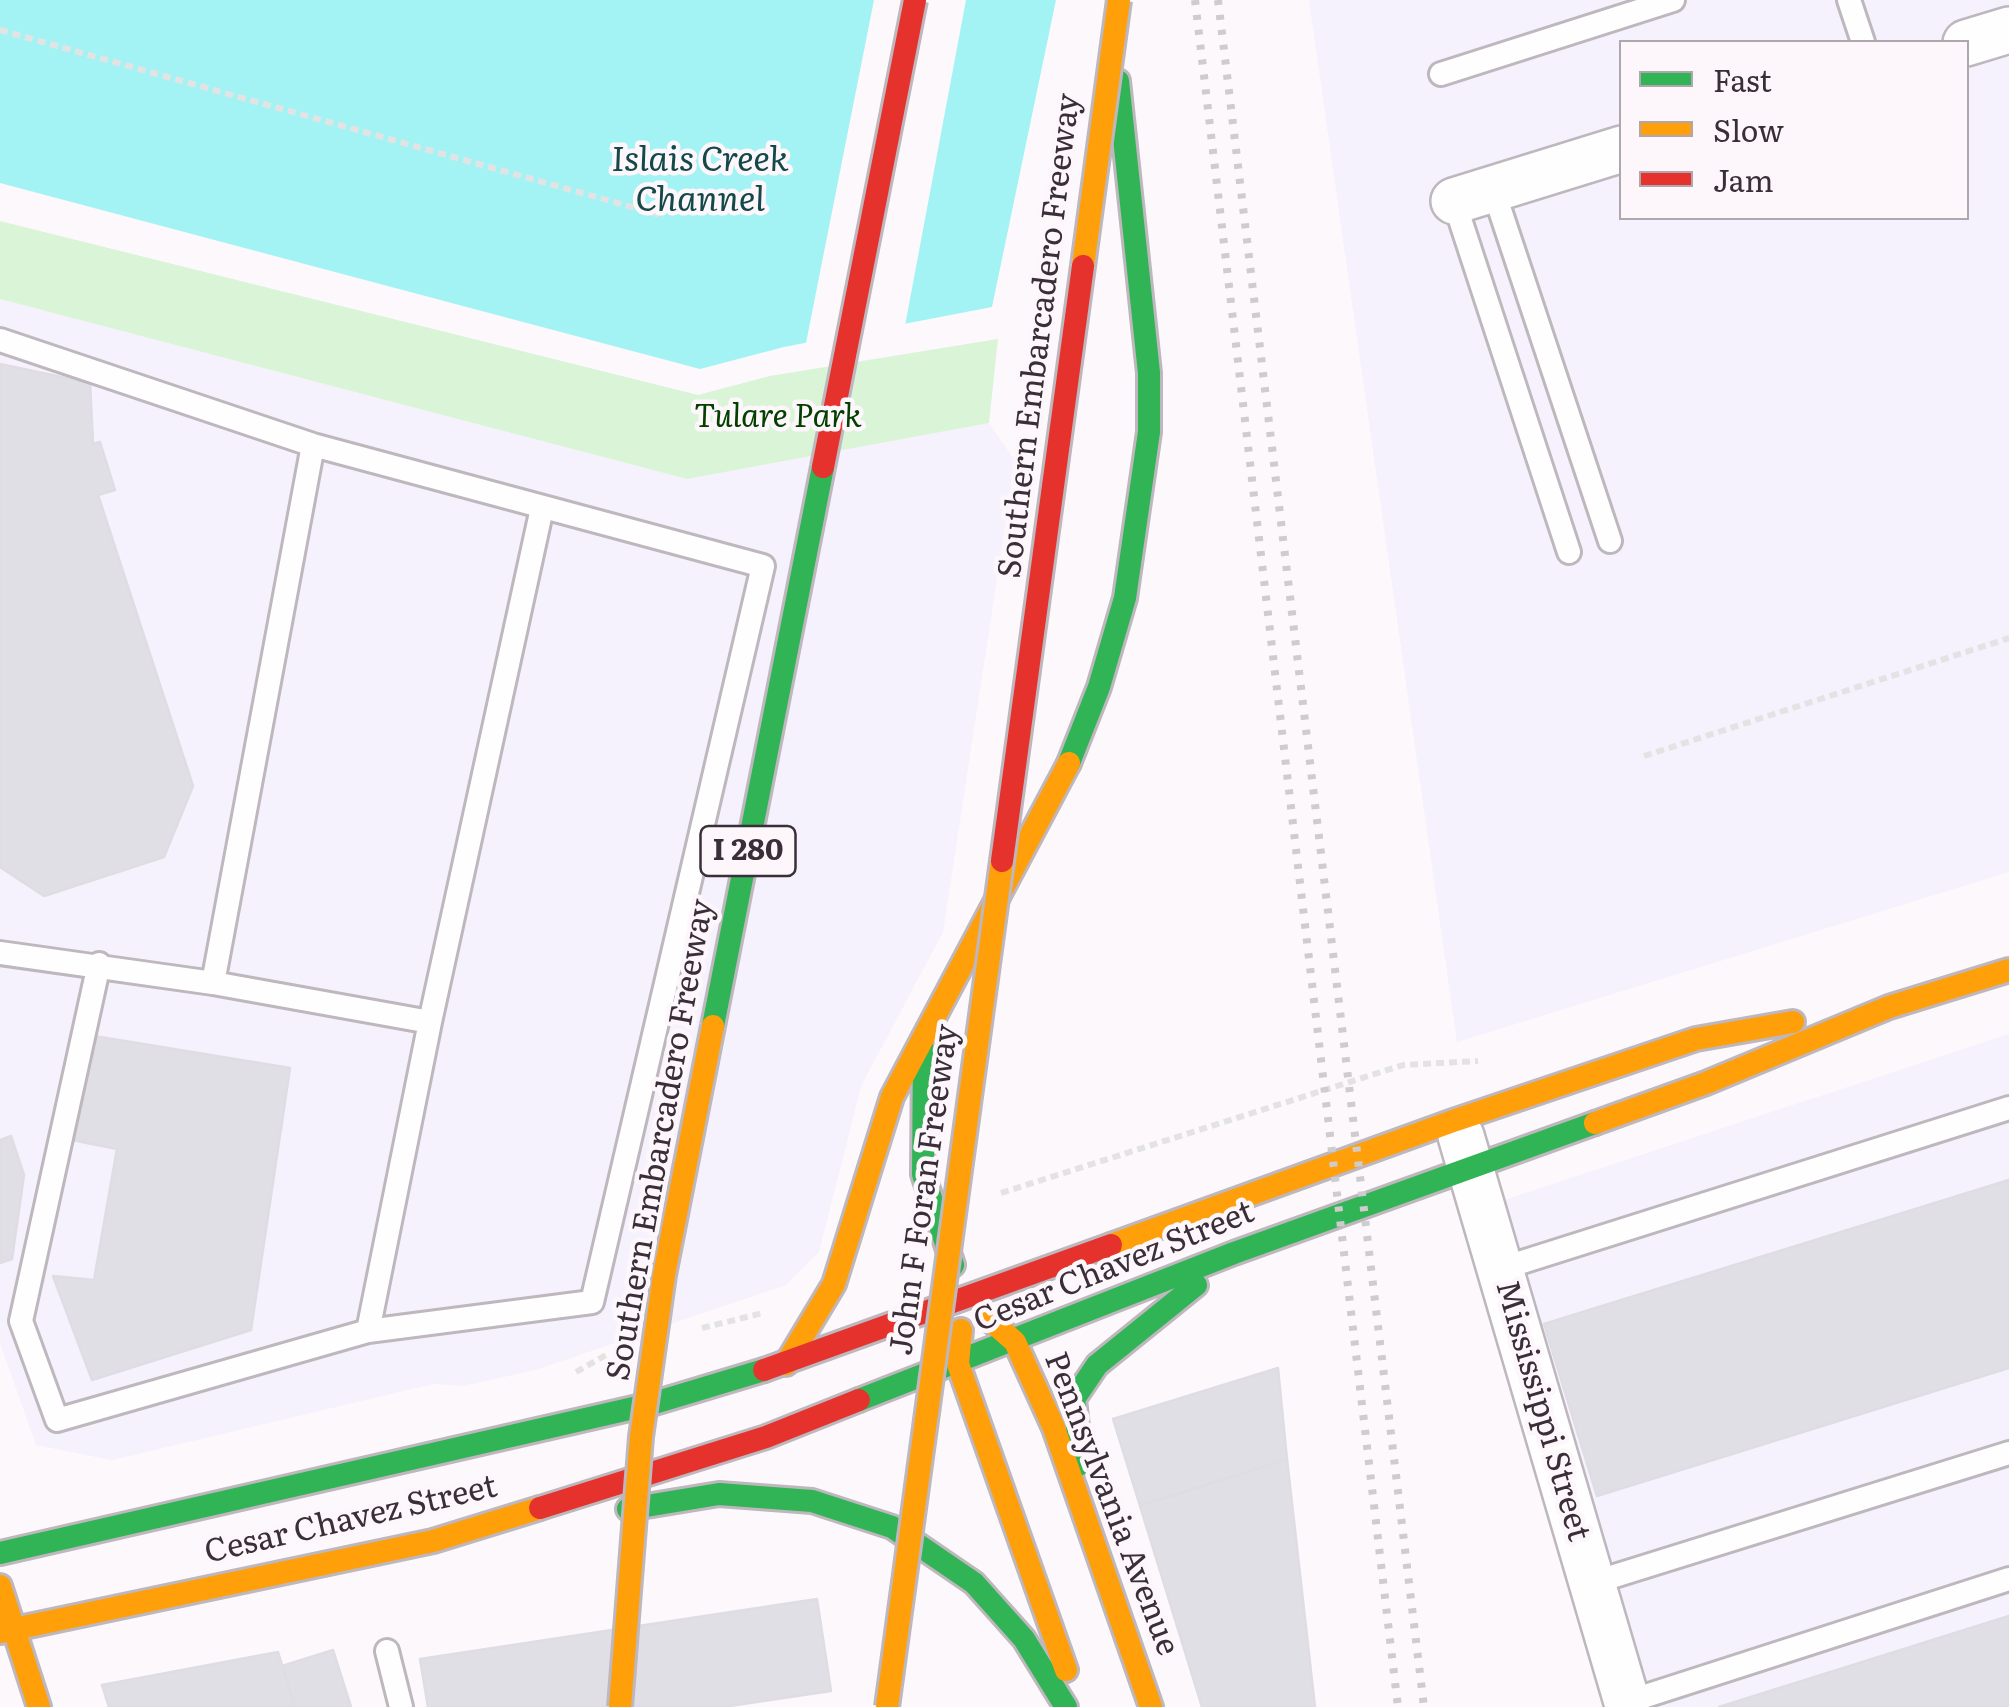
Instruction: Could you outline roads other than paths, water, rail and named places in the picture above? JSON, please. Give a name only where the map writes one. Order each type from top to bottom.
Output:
[{"type":"main road","name":"Southern Embarcadero Freeway","points":[[620,1707],[641,1437],[664,1276],[915,0]]},
{"type":"main road","points":[[786,1364],[834,1284],[892,1097],[1063,778],[1099,687],[1125,598],[1140,516],[1149,432],[1149,373],[1108,0]]},
{"type":"main road","name":"Southern Embarcadero Freeway","points":[[1028,682],[1093,168],[1119,0]]},
{"type":"main road","name":"John F Foran Freeway","points":[[888,1707],[1028,682]]},
{"type":"main road","name":"Cesar Chavez Street","points":[[7,1630],[433,1541],[766,1436],[1015,1342],[1234,1253],[1706,1083],[1890,1007],[2009,970]]},
{"type":"main road","name":"Cesar Chavez Street","points":[[0,1553],[650,1404],[786,1364],[1456,1120],[1696,1039],[1890,1007]]},
{"type":"main road","points":[[924,1038],[923,1174],[964,1297],[958,1364],[1079,1707]]},
{"type":"main road","points":[[1093,1531],[1073,1422],[1074,1398],[1097,1365],[1234,1253]]},
{"type":"main road","name":"Pennsylvania Avenue","points":[[964,1297],[1015,1342],[1093,1531],[1152,1707]]},
{"type":"main road","points":[[433,1541],[718,1494],[812,1501],[892,1527],[974,1583],[1024,1640],[1066,1707]]},
{"type":"main road","points":[[0,1586],[7,1630],[40,1707]]},
{"type":"main road","points":[[891,1678],[896,1707]]},
{"type":"street","points":[[1969,42],[2009,30]]},
{"type":"street","points":[[1474,195],[1619,150]]},
{"type":"street","name":"Mississippi Street","points":[[1456,1120],[1628,1705]]},
{"type":"lane","points":[[1441,74],[1673,0]]},
{"type":"lane","points":[[1849,0],[1862,40]]},
{"type":"lane","points":[[1474,195],[1610,541]]},
{"type":"lane","points":[[1474,195],[1569,552]]},
{"type":"lane","points":[[0,340],[312,445],[762,566],[592,1302],[368,1331],[57,1420],[21,1321],[99,964]]},
{"type":"lane","points":[[213,983],[312,445]]},
{"type":"lane","points":[[368,1331],[430,1022],[542,508]]},
{"type":"lane","points":[[0,954],[99,964],[430,1022]]},
{"type":"lane","points":[[1500,1269],[2009,1108]]},
{"type":"lane","points":[[1592,1583],[2009,1453]]},
{"type":"lane","points":[[1628,1705],[2009,1578]]},
{"type":"lane","points":[[387,1651],[402,1707]]},
{"type":"water","name":"Islais Creek Channel","points":[[0,0],[1056,0],[992,307],[784,347],[700,369],[0,183]]},
{"type":"railway","points":[[1195,0],[1398,1707]]},
{"type":"railway","points":[[1218,0],[1424,1707]]},
{"type":"park label","name":"Tulare Park","points":[[778,418]]}]
